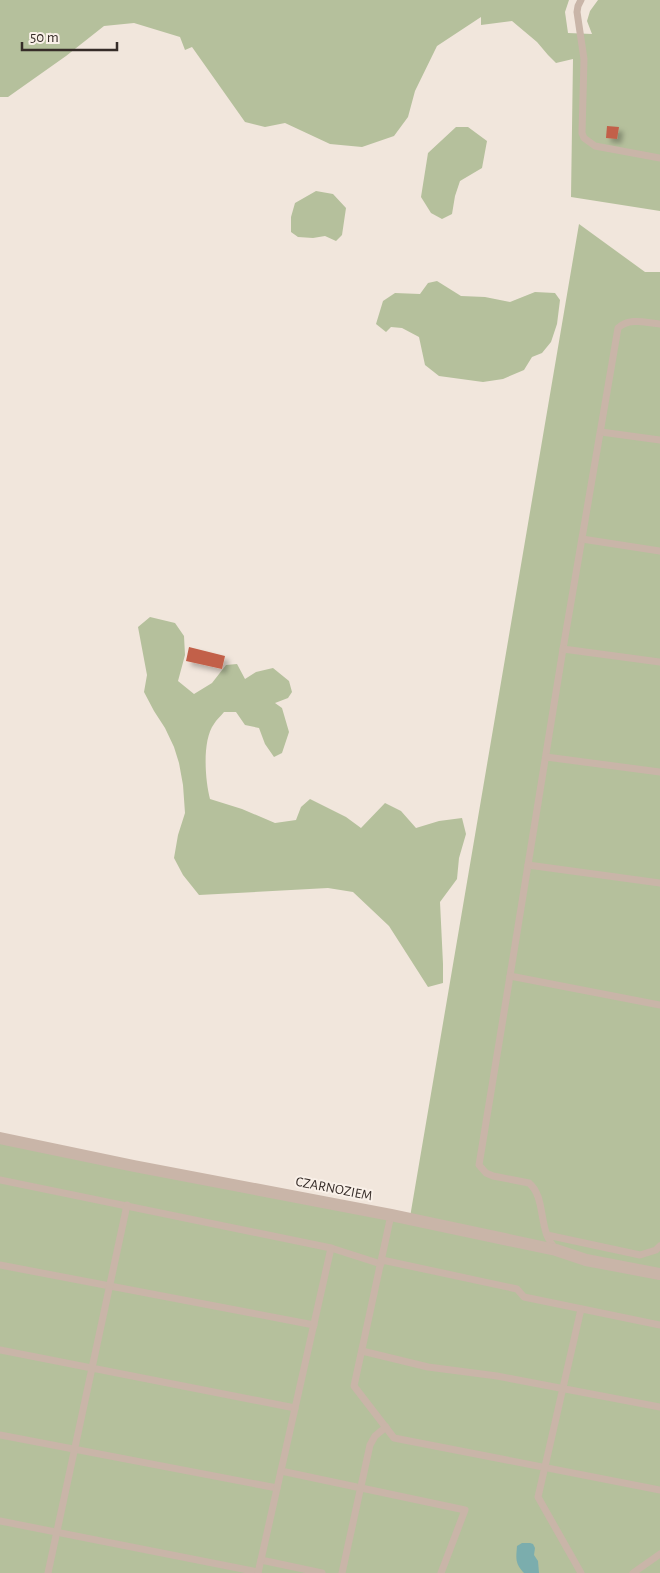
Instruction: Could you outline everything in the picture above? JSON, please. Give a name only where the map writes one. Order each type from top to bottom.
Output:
[{"type":"street","name":"CZARNOZIEM","points":[[0,1138],[134,1166],[391,1215],[556,1250],[586,1260],[660,1274]]},
{"type":"lane","points":[[581,0],[577,12],[584,60],[582,134],[584,138],[595,146],[660,158]]},
{"type":"lane","points":[[556,1250],[549,1241],[537,1193],[533,1187],[528,1183],[486,1173],[479,1164],[479,1160],[618,328],[626,322],[632,321],[660,324]]},
{"type":"lane","points":[[600,432],[660,440]]},
{"type":"lane","points":[[582,539],[660,551]]},
{"type":"lane","points":[[563,649],[660,662]]},
{"type":"lane","points":[[546,757],[660,772]]},
{"type":"lane","points":[[528,865],[660,883]]},
{"type":"lane","points":[[510,976],[660,1006]]},
{"type":"lane","points":[[0,1180],[331,1248],[381,1262],[517,1288],[524,1298],[660,1326]]},
{"type":"lane","points":[[48,1573],[128,1205]]},
{"type":"lane","points":[[391,1215],[354,1386],[394,1438],[660,1490]]},
{"type":"lane","points":[[547,1235],[640,1255],[656,1250],[660,1246]]},
{"type":"lane","points":[[0,1521],[258,1572],[331,1248]]},
{"type":"lane","points":[[0,1265],[314,1325]]},
{"type":"lane","points":[[581,1309],[538,1497],[581,1573]]},
{"type":"lane","points":[[0,1350],[295,1408]]},
{"type":"lane","points":[[362,1351],[428,1367],[497,1376],[660,1407]]},
{"type":"lane","points":[[342,1573],[370,1445],[375,1436],[386,1427]]},
{"type":"lane","points":[[0,1434],[277,1488]]},
{"type":"lane","points":[[281,1471],[465,1510],[441,1573]]},
{"type":"lane","points":[[633,1573],[660,1554]]},
{"type":"lane","points":[[261,1560],[322,1573]]},
{"type":"green space","points":[[0,0],[569,0],[565,12],[568,33],[592,34],[587,21],[590,11],[598,0],[660,0],[660,211],[571,197],[573,59],[556,63],[537,42],[512,21],[481,25],[481,17],[437,46],[415,91],[408,117],[394,136],[362,147],[330,144],[285,123],[265,127],[245,122],[192,47],[185,50],[180,37],[134,23],[104,26],[66,56],[8,97],[0,97]]},
{"type":"green space","points":[[456,127],[468,127],[487,141],[482,168],[460,181],[452,214],[442,219],[431,213],[421,197],[428,153]]},
{"type":"green space","points":[[316,191],[333,194],[346,208],[342,235],[336,241],[325,236],[313,238],[298,237],[291,232],[291,217],[295,203]]},
{"type":"green space","points":[[579,224],[645,272],[660,272],[660,1573],[0,1573],[0,1143],[409,1223]]},
{"type":"green space","points":[[437,281],[461,296],[485,297],[510,302],[535,292],[555,293],[560,300],[557,324],[551,342],[542,353],[532,357],[524,370],[503,379],[483,382],[439,376],[425,365],[419,337],[402,328],[391,327],[386,332],[376,324],[383,301],[395,293],[420,294],[428,283]]},
{"type":"green space","points":[[150,617],[175,623],[184,636],[185,655],[178,681],[194,694],[212,683],[226,665],[237,664],[245,679],[256,672],[273,668],[289,681],[292,692],[288,698],[275,703],[282,708],[289,732],[282,753],[274,757],[265,744],[259,728],[245,725],[236,712],[224,712],[215,722],[210,731],[206,750],[206,771],[210,799],[242,809],[275,823],[296,820],[301,807],[310,799],[346,817],[361,828],[385,803],[401,811],[416,828],[439,821],[462,818],[466,834],[459,858],[457,879],[440,902],[443,983],[428,987],[389,926],[353,892],[328,888],[199,895],[183,875],[174,858],[178,835],[185,813],[179,763],[165,728],[144,692],[147,675],[138,627]]},
{"type":"water","points":[[522,1543],[533,1544],[539,1573],[524,1573],[519,1566],[516,1558],[517,1546]]},
{"type":"building","points":[[607,126],[619,127],[617,139],[606,138]]},
{"type":"building","points":[[189,647],[225,656],[222,669],[186,661]]}]
